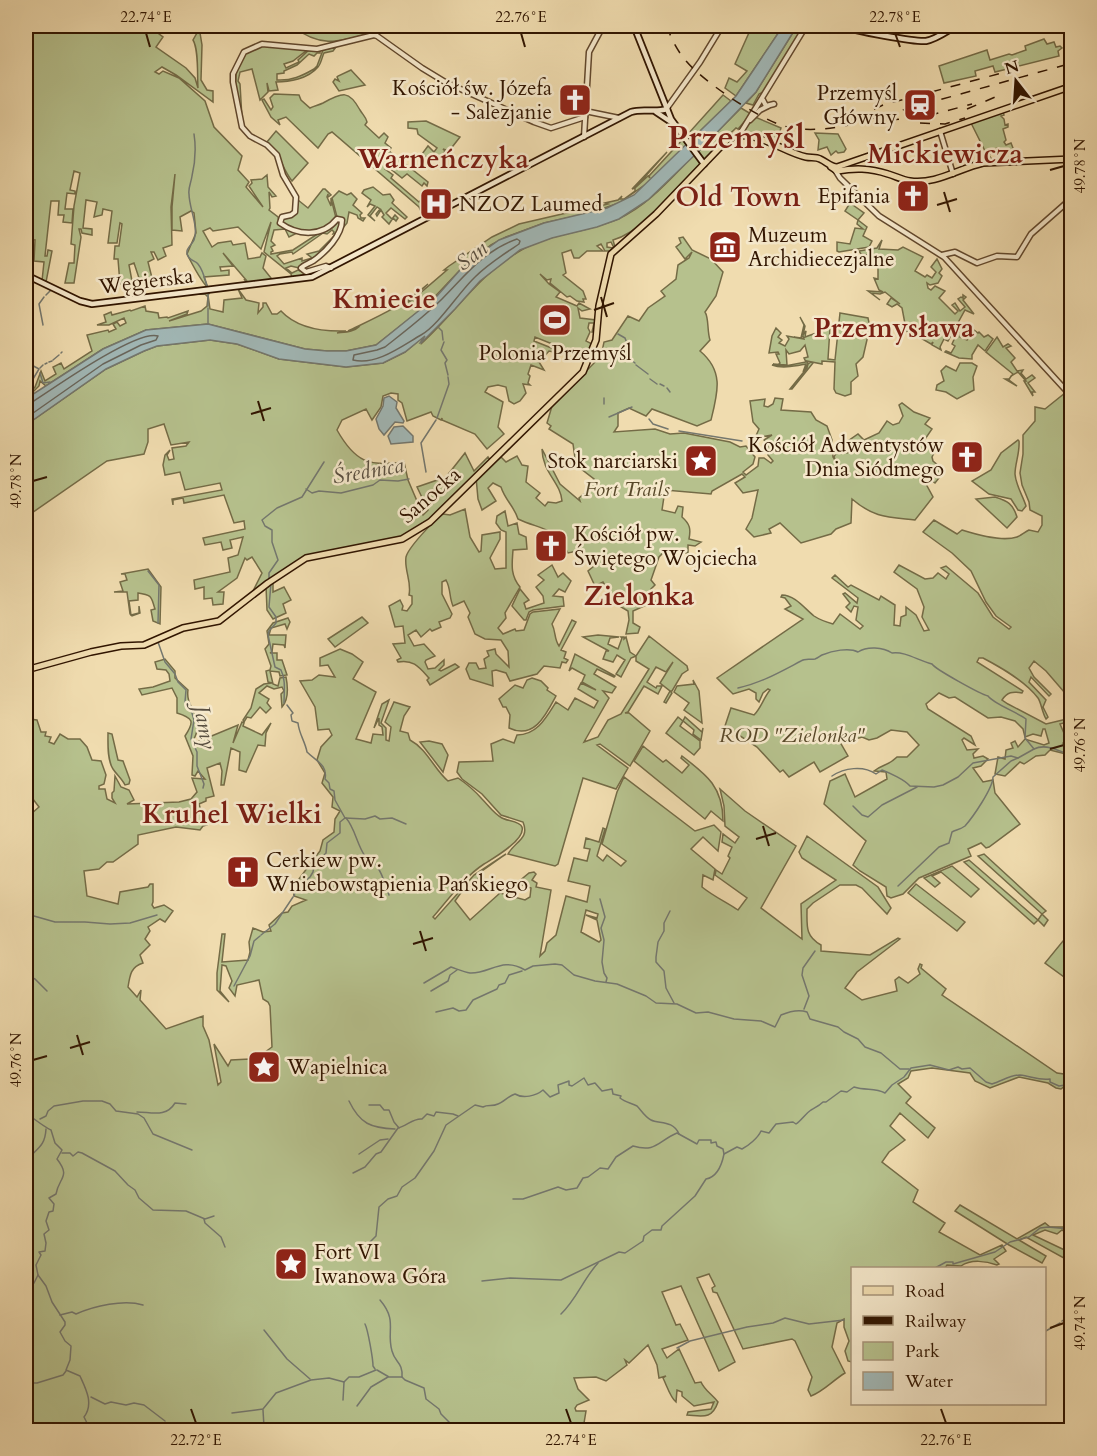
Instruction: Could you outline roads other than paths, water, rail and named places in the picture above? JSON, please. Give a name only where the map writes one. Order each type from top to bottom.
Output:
[{"type":"main road","points":[[634,26],[671,122]]},
{"type":"main road","points":[[843,26],[856,31],[896,37]]},
{"type":"main road","points":[[848,26],[917,41],[928,40],[956,26]]},
{"type":"main road","points":[[737,136],[772,144],[806,157],[820,159],[834,169],[852,165],[940,131],[1071,86]]},
{"type":"main road","points":[[667,109],[678,129]]},
{"type":"main road","name":"Węgierska","points":[[26,275],[81,302],[92,304],[304,279],[331,268],[619,118],[637,110],[667,109]]},
{"type":"main road","points":[[653,111],[671,122],[704,161]]},
{"type":"main road","points":[[737,136],[772,144]]},
{"type":"main road","name":"Sanocka","points":[[26,670],[91,652],[147,644],[183,628],[214,623],[223,619],[258,590],[306,558],[402,539],[441,513],[583,372],[596,340],[598,310],[611,254],[643,227],[704,161],[737,136]]},
{"type":"main road","points":[[852,165],[912,182],[953,174],[971,166],[993,162],[1071,159]]},
{"type":"main road","points":[[121,642],[130,645]]},
{"type":"street","points":[[364,26],[422,69],[445,82],[541,125],[551,128],[585,117]]},
{"type":"street","points":[[584,137],[589,52],[603,26]]},
{"type":"street","points":[[667,109],[722,26]]},
{"type":"street","points":[[737,136],[806,26]]},
{"type":"street","points":[[331,268],[325,267],[304,272],[301,268],[329,247],[341,228],[342,220],[337,219],[329,228],[311,233],[281,224],[282,217],[292,214],[295,210],[296,195],[283,175],[275,152],[250,136],[241,122],[233,82],[234,72],[247,51],[261,44],[317,49],[373,34]]},
{"type":"street","points":[[762,99],[768,106]]},
{"type":"street","points":[[664,101],[672,102]]},
{"type":"street","points":[[745,124],[760,110],[774,104]]},
{"type":"street","points":[[578,119],[585,111]]},
{"type":"street","points":[[585,111],[619,118]]},
{"type":"street","points":[[737,136],[749,118]]},
{"type":"street","points":[[578,119],[584,125]]},
{"type":"street","points":[[940,131],[953,174]]},
{"type":"street","points":[[834,169],[879,216],[942,255],[1071,397]]},
{"type":"street","points":[[942,255],[956,252],[978,263],[996,256],[1019,255],[1032,234],[1071,198]]},
{"type":"water","points":[[783,26],[797,26],[756,92],[648,200],[619,219],[552,238],[520,250],[480,281],[421,343],[425,336],[405,352],[383,363],[346,367],[279,359],[237,344],[210,340],[157,346],[106,369],[26,425],[27,398],[103,349],[146,330],[208,324],[305,349],[346,351],[376,345],[437,296],[474,258],[499,240],[544,223],[607,208],[634,195],[736,96]]},
{"type":"water","points":[[389,396],[397,402],[396,408],[404,421],[403,423],[395,422],[384,435],[376,419],[383,406],[384,398]]},
{"type":"water","points":[[403,426],[413,436],[413,442],[391,444],[388,436],[394,427]]},
{"type":"waterway","points":[[194,134],[194,160],[189,192],[195,235],[187,254],[200,266],[207,286]]},
{"type":"waterway","points":[[46,295],[51,290]]},
{"type":"waterway","points":[[208,294],[208,306]]},
{"type":"waterway","points":[[43,325],[39,304],[44,297]]},
{"type":"waterway","points":[[208,308],[208,324]]},
{"type":"waterway","name":"Średnica","points":[[438,327],[442,331],[443,340]]},
{"type":"waterway","points":[[618,334],[625,338],[628,346]]},
{"type":"waterway","name":"Średnica","points":[[444,342],[441,350],[447,360],[445,363],[448,375]]},
{"type":"waterway","points":[[627,352],[635,363]]},
{"type":"waterway","points":[[53,360],[59,355]]},
{"type":"waterway","points":[[26,362],[39,369],[27,389]]},
{"type":"waterway","points":[[40,368],[43,365]]},
{"type":"waterway","points":[[636,365],[648,374]]},
{"type":"waterway","points":[[40,373],[43,383],[50,382]]},
{"type":"waterway","name":"Średnica","points":[[437,418],[449,384],[448,377]]},
{"type":"waterway","points":[[650,379],[657,384]]},
{"type":"waterway","points":[[660,384],[664,386]]},
{"type":"waterway","points":[[667,388],[670,392]]},
{"type":"waterway","points":[[604,398],[604,404]]},
{"type":"waterway","points":[[609,417],[632,407]]},
{"type":"waterway","points":[[649,419],[653,424],[668,429]]},
{"type":"waterway","name":"Średnica","points":[[426,472],[421,443],[436,420]]},
{"type":"waterway","points":[[679,431],[742,441]]},
{"type":"waterway","name":"Średnica","points":[[269,579],[269,573],[278,560],[272,542],[272,530],[265,526],[262,520],[277,508],[302,497],[324,462]]},
{"type":"waterway","name":"Średnica","points":[[306,489],[312,493],[319,491],[341,493],[373,485],[380,480],[409,479]]},
{"type":"waterway","name":"Jamy","points":[[148,571],[159,585],[158,623]]},
{"type":"waterway","name":"Średnica","points":[[271,583],[269,607],[276,617],[276,623],[268,635],[275,667],[281,670],[284,678],[284,703]]},
{"type":"waterway","name":"Jamy","points":[[158,642],[165,662],[186,690],[185,702],[194,720],[191,739],[197,752],[197,766],[204,784],[203,788]]},
{"type":"waterway","points":[[738,688],[763,680],[806,659],[815,659],[831,652],[845,650],[858,652],[880,648],[932,664],[949,676],[1022,716],[1026,719],[1025,738],[1034,749],[1048,747],[1072,756]]},
{"type":"waterway","name":"Średnica","points":[[287,705],[293,713],[292,721],[298,723],[307,752],[325,770],[325,779],[330,789],[334,791],[335,800],[345,818],[340,822],[340,833],[327,843],[326,853],[314,866],[310,877],[296,888],[294,896]]},
{"type":"waterway","points":[[832,776],[854,769],[865,769],[876,774],[882,770],[910,786],[934,787],[958,777],[973,763],[1011,756],[1018,758],[1034,749]]},
{"type":"waterway","points":[[898,886],[939,847],[949,843],[952,832],[965,826],[986,795],[993,777],[1011,761],[1018,758]]},
{"type":"waterway","points":[[853,806],[862,815],[868,817],[882,805],[917,787]]},
{"type":"waterway","points":[[345,818],[365,819],[375,816],[380,819],[392,818],[406,824]]},
{"type":"waterway","points":[[346,818],[365,856],[376,865],[384,879],[389,895]]},
{"type":"waterway","name":"Średnica","points":[[261,935],[275,924],[293,897]]},
{"type":"waterway","points":[[600,899],[605,917],[601,928],[604,940],[602,962],[606,982]]},
{"type":"waterway","points":[[670,911],[658,942],[656,962],[664,971],[666,988],[674,1003]]},
{"type":"waterway","points":[[26,917],[34,916],[55,922],[110,924],[130,923],[157,915]]},
{"type":"waterway","name":"Średnica","points":[[234,986],[250,956],[254,941],[260,936]]},
{"type":"waterway","points":[[804,1009],[809,996],[802,975],[803,968],[815,951]]},
{"type":"waterway","points":[[26,963],[28,976],[35,979],[47,991]]},
{"type":"waterway","points":[[424,983],[451,967],[477,973],[503,965],[517,966],[525,970],[533,966],[562,965],[574,975],[617,984],[646,996],[656,1003],[677,1004],[696,1013],[708,1012],[734,1019],[761,1021],[775,1027],[781,1015],[804,1011],[810,1019],[838,1027],[858,1039],[865,1047],[881,1053],[900,1069],[909,1069]]},
{"type":"waterway","points":[[431,991],[448,981],[450,975],[457,970]]},
{"type":"waterway","points":[[436,1012],[453,1008],[459,1011],[466,1010],[473,1000],[497,989],[499,985],[505,983],[509,975],[522,971]]},
{"type":"waterway","points":[[482,1281],[510,1278],[561,1280],[619,1252],[625,1253],[643,1241],[644,1236],[652,1230],[661,1230],[662,1226],[695,1196],[706,1179],[716,1173],[724,1154],[737,1147],[744,1148],[761,1131],[769,1133],[776,1124],[793,1122],[796,1124],[811,1110],[841,1091],[847,1092],[854,1087],[885,1093],[911,1068],[930,1065],[949,1070],[958,1067],[970,1068],[986,1082],[992,1084],[1020,1075],[1050,1079],[1050,1082],[1059,1086],[1065,1085],[1072,1090]]},
{"type":"waterway","points":[[369,1243],[376,1236],[379,1207],[388,1199],[397,1196],[402,1187],[415,1178],[434,1151],[446,1125],[475,1105],[483,1107],[494,1105],[515,1094],[529,1096],[543,1090],[550,1097],[559,1093],[558,1085],[569,1081],[569,1085],[572,1086],[584,1078],[588,1085],[595,1083],[602,1091],[612,1089],[613,1094],[637,1106],[649,1119],[670,1124],[679,1134]]},
{"type":"waterway","points":[[40,1119],[46,1116],[54,1106],[83,1101],[102,1101],[110,1104],[116,1111],[138,1114],[144,1118],[153,1134],[192,1150]]},
{"type":"waterway","points":[[349,1101],[362,1120],[373,1126],[395,1129]]},
{"type":"waterway","points":[[137,1112],[163,1112],[175,1103],[186,1104]]},
{"type":"waterway","points":[[369,1105],[380,1105],[384,1110],[389,1110],[399,1128]]},
{"type":"waterway","points":[[353,1173],[365,1167],[376,1154],[381,1152],[398,1128],[422,1119],[427,1114],[434,1116],[436,1112],[458,1116]]},
{"type":"waterway","points":[[26,1113],[51,1130],[55,1143],[62,1150],[57,1159],[64,1174],[56,1194],[49,1198],[54,1204],[53,1211],[49,1212],[46,1221],[49,1230],[44,1234],[45,1251],[39,1252],[41,1255],[36,1265],[38,1275],[65,1322],[60,1332],[71,1346],[70,1360],[66,1370],[80,1376],[87,1391],[89,1402],[84,1417],[87,1423],[84,1430]]},
{"type":"waterway","points":[[26,1161],[42,1144],[46,1129]]},
{"type":"waterway","points":[[513,1199],[523,1199],[558,1187],[566,1190],[577,1188],[583,1178],[600,1168],[608,1169],[616,1157],[633,1146],[652,1147],[677,1133],[697,1144],[699,1140],[716,1142],[717,1146],[723,1149],[724,1154]]},
{"type":"waterway","points":[[359,1154],[380,1140],[388,1139]]},
{"type":"waterway","points":[[62,1153],[70,1153],[73,1156],[78,1152],[82,1153],[115,1171],[153,1210],[186,1211],[205,1219],[214,1216]]},
{"type":"waterway","points":[[204,1219],[205,1223],[221,1237],[225,1247]]},
{"type":"waterway","points":[[937,1267],[946,1262],[953,1262],[953,1264],[995,1252],[1010,1242],[1029,1237],[1040,1228],[1070,1229],[1072,1227]]},
{"type":"waterway","points":[[561,1314],[598,1263]]},
{"type":"waterway","points":[[26,1287],[34,1283],[38,1275]]},
{"type":"waterway","points":[[380,1300],[389,1314],[390,1344],[400,1365],[402,1377]]},
{"type":"waterway","points":[[60,1315],[72,1312],[76,1314],[91,1308],[118,1303],[143,1305]]},
{"type":"waterway","points":[[1062,1321],[1068,1317]]},
{"type":"waterway","points":[[677,1348],[690,1341],[773,1323],[785,1318],[809,1324],[844,1320]]},
{"type":"waterway","points":[[1046,1331],[1060,1323]]},
{"type":"waterway","points":[[365,1324],[375,1369]]},
{"type":"waterway","points":[[264,1330],[287,1359],[310,1379]]},
{"type":"waterway","points":[[232,1413],[263,1409],[276,1393],[311,1380],[329,1378],[344,1382],[349,1377],[359,1377],[376,1370]]},
{"type":"waterway","points":[[377,1370],[389,1377],[402,1377],[424,1388],[426,1399],[439,1409],[457,1430]]},
{"type":"waterway","points":[[26,1383],[37,1383],[63,1375],[66,1371]]},
{"type":"waterway","points":[[357,1406],[371,1387],[388,1377]]},
{"type":"waterway","points":[[343,1400],[344,1382]]},
{"type":"waterway","points":[[91,1397],[105,1404],[111,1402],[144,1405],[165,1421]]},
{"type":"waterway","points":[[263,1410],[264,1427]]},
{"type":"railway","points":[[667,26],[681,54],[706,79],[732,99],[761,116],[784,126],[800,129],[825,129],[849,125],[1072,63]]},
{"type":"railway","points":[[856,118],[883,105],[1013,70]]},
{"type":"railway","points":[[967,109],[1000,95]]},
{"type":"railway","points":[[889,120],[920,118],[972,104]]},
{"type":"railway","points":[[920,123],[945,124],[965,118]]},
{"type":"place","name":"Kościół św. Józefa - Salezjanie","points":[[575,100]]},
{"type":"place","name":"Przemyśl Główny","points":[[920,105]]},
{"type":"place","name":"Epifania","points":[[913,196]]},
{"type":"place","name":"NZOZ Laumed","points":[[436,204]]},
{"type":"place","name":"Muzeum Archidiecezjalne","points":[[725,247]]},
{"type":"place","name":"Polonia Przemyśl","points":[[555,320]]},
{"type":"place","name":"Kościół Adwentystów Dnia Siódmego","points":[[967,457]]},
{"type":"place","name":"Stok narciarski","points":[[701,461]]},
{"type":"place","name":"Kościół pw. Świętego Wojciecha","points":[[551,546]]},
{"type":"place","name":"Cerkiew pw. Wniebowstąpienia Pańskiego","points":[[243,872]]},
{"type":"place","name":"Wapielnica","points":[[264,1067]]},
{"type":"place","name":"Fort VI Iwanowa Góra","points":[[291,1264]]},
{"type":"district","name":"Przemyśl","points":[[736,136]]},
{"type":"district","name":"Mickiewicza","points":[[945,154]]},
{"type":"district","name":"Warneńczyka","points":[[443,159]]},
{"type":"district","name":"Old Town","points":[[738,197]]},
{"type":"district","name":"Kmiecie","points":[[384,299]]},
{"type":"district","name":"Przemysława","points":[[894,328]]},
{"type":"district","name":"Zielonka","points":[[639,596]]},
{"type":"district","name":"Kruhel Wielki","points":[[232,814]]},
{"type":"water label","name":"San","points":[[471,255]]},
{"type":"park label","name":"Fort Trails","points":[[627,489]]},
{"type":"park label","name":"ROD \"Zielonka\"","points":[[792,735]]}]
